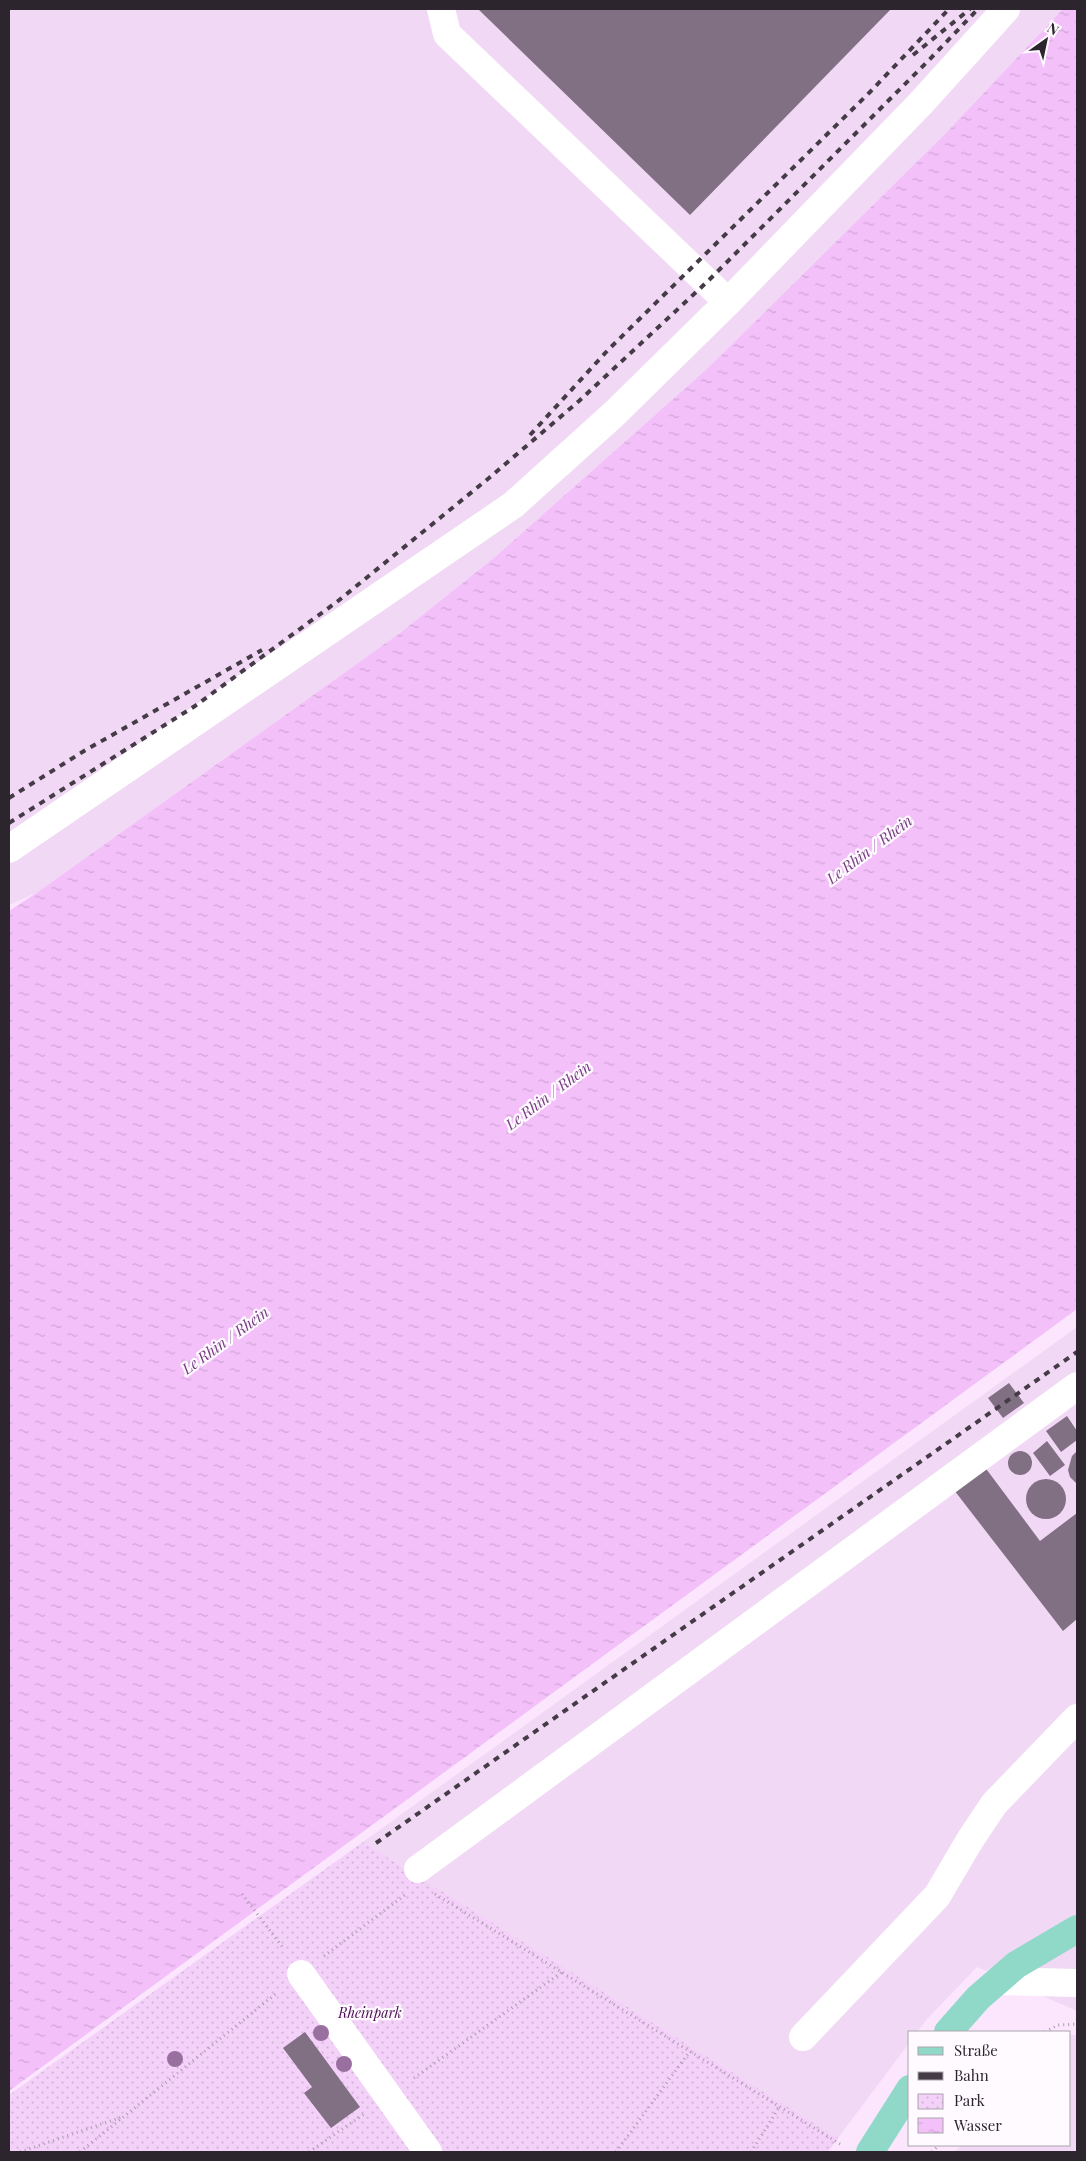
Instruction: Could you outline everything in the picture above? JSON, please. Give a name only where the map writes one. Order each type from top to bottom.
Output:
[{"type":"main road","points":[[949,2031],[978,1998],[1016,1965],[1077,1930]]},
{"type":"main road","points":[[870,2152],[908,2092]]},
{"type":"street","points":[[441,9],[446,34],[728,302]]},
{"type":"street","points":[[9,849],[513,505],[614,414],[728,302],[921,103],[1006,9]]},
{"type":"street","points":[[419,1883],[1077,1386]]},
{"type":"street","points":[[803,2037],[937,1896],[994,1804],[1077,1718]]},
{"type":"street","points":[[301,1974],[428,2152]]},
{"type":"street","points":[[997,1981],[1077,1983]]},
{"type":"path","points":[[80,2152],[301,1974],[419,1883],[842,2145]]},
{"type":"path","points":[[242,1894],[268,1927]]},
{"type":"path","points":[[309,2152],[562,1972]]},
{"type":"path","points":[[1047,2031],[1058,2025],[1077,2024]]},
{"type":"path","points":[[616,2152],[690,2052]]},
{"type":"path","points":[[751,2152],[780,2106]]},
{"type":"path","points":[[20,2152],[125,2116]]},
{"type":"shaded area","points":[[9,9],[1063,9],[945,134],[708,368],[495,557],[400,633],[38,892],[9,905]]},
{"type":"shaded area","points":[[1077,1327],[1077,2011],[977,1967],[918,2031],[908,2031],[908,2045],[838,2138],[363,1842]]},
{"type":"shaded area","points":[[1071,2035],[1077,2035],[1077,2152],[954,2152],[961,2146],[1071,2146]]},
{"type":"green space","name":"Rheinpark","points":[[363,1842],[838,2138],[828,2152],[9,2152],[9,2095]]},
{"type":"water","name":"Le Rhin / Rhein","points":[[1063,9],[1077,9],[1077,1309],[9,2091],[9,911],[400,633],[495,557],[708,368],[945,134]]},
{"type":"building","points":[[478,9],[891,9],[690,215]]},
{"type":"building","points":[[1009,1383],[1024,1403],[1003,1418],[988,1398]]},
{"type":"building","points":[[1067,1416],[1077,1431],[1077,1440],[1061,1452],[1046,1431]]},
{"type":"building","points":[[1047,1441],[1065,1465],[1050,1476],[1033,1453]]},
{"type":"building","points":[[1020,1451],[1029,1454],[1032,1463],[1029,1472],[1020,1475],[1011,1472],[1008,1463],[1011,1454]]},
{"type":"building","points":[[1077,1451],[1077,1484],[1070,1477],[1068,1470],[1072,1456]]},
{"type":"building","points":[[984,1466],[1040,1541],[1077,1513],[1077,1619],[1063,1631],[954,1490]]},
{"type":"building","points":[[1042,1479],[1050,1479],[1057,1482],[1063,1488],[1066,1499],[1063,1510],[1057,1516],[1050,1519],[1042,1519],[1035,1516],[1029,1510],[1026,1503],[1026,1495],[1029,1488],[1035,1482]]},
{"type":"building","points":[[305,2032],[360,2107],[331,2128],[304,2093],[312,2087],[283,2048]]},
{"type":"railway","points":[[530,435],[608,350],[870,92],[949,9]]},
{"type":"railway","points":[[913,55],[970,9]]},
{"type":"railway","points":[[9,823],[195,706],[338,601],[489,478],[579,401],[708,281],[978,9]]},
{"type":"railway","points":[[9,798],[84,751],[262,650]]},
{"type":"railway","points":[[376,1843],[1077,1352]]}]
